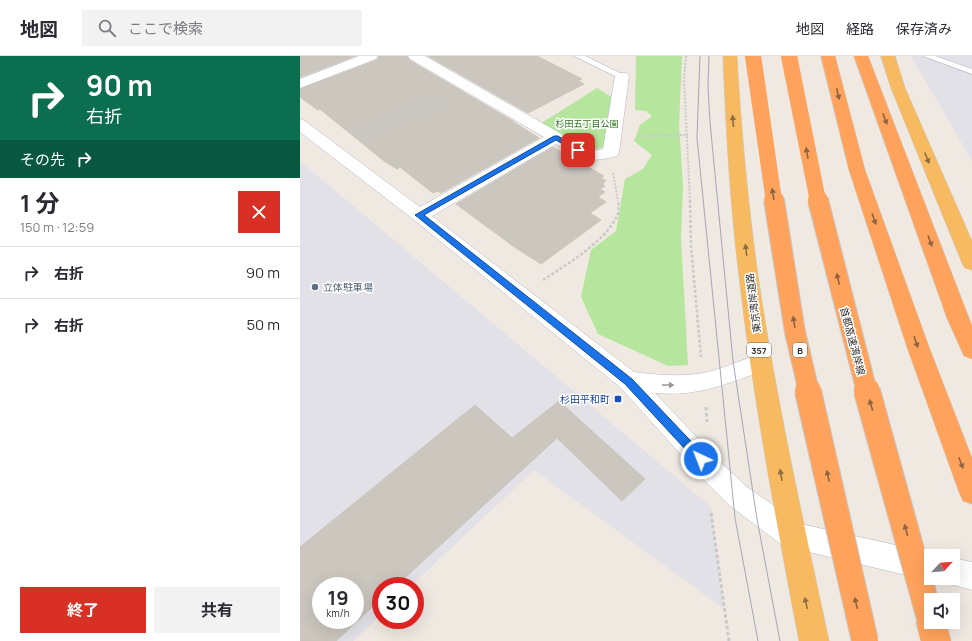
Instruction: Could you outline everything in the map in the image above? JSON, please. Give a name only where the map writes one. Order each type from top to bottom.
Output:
[{"type":"highway","name":"東京湾岸道路","points":[[730,56],[736,165],[760,363],[792,535],[814,641]]},
{"type":"highway","name":"B","points":[[753,56],[761,121],[796,332],[865,641]]},
{"type":"highway","name":"首都高速湾岸線","points":[[789,56],[811,172],[856,352],[924,597]]},
{"type":"highway","points":[[828,56],[857,170],[918,347],[972,492]]},
{"type":"highway","points":[[861,56],[958,318],[972,350]]},
{"type":"highway","points":[[888,56],[898,88],[972,263]]},
{"type":"highway","points":[[958,318],[972,338]]},
{"type":"highway","name":"首都高速湾岸線","points":[[933,629],[936,641]]},
{"type":"street","points":[[300,84],[371,56]]},
{"type":"street","points":[[415,56],[588,156],[611,153],[622,76]]},
{"type":"street","points":[[300,124],[419,215],[629,381],[711,470],[738,496],[792,535],[924,565]]},
{"type":"street","points":[[419,215],[556,137]]},
{"type":"street","points":[[629,381],[660,385],[681,385],[704,382],[760,363]]},
{"type":"street","points":[[960,573],[972,576]]},
{"type":"lane","points":[[578,56],[622,76]]},
{"type":"lane","points":[[927,56],[972,72]]},
{"type":"path","points":[[686,56],[684,79],[688,135],[691,246],[711,470],[711,507],[715,549],[729,641]]},
{"type":"path","points":[[333,149],[399,112],[467,87]]},
{"type":"path","points":[[333,149],[410,116],[467,87]]},
{"type":"path","points":[[399,112],[410,116]]},
{"type":"path","points":[[520,295],[563,267],[613,226],[619,211],[611,153],[627,136],[688,135]]},
{"type":"shaded area","points":[[911,56],[972,56],[972,161]]},
{"type":"shaded area","points":[[300,161],[711,507],[724,609],[534,470],[421,577],[372,577],[372,623],[353,641],[300,641]]},
{"type":"green space","points":[[636,56],[682,56],[679,126],[683,185],[681,239],[688,365],[668,366],[598,334],[581,297],[591,250],[616,231],[625,179],[643,169],[652,155],[634,141],[640,125],[652,116],[646,111],[635,110]]},
{"type":"green space","name":"杉田五丁目公園","points":[[597,88],[613,98],[611,146],[583,151],[540,124]]},
{"type":"building","points":[[300,56],[355,56],[300,77]]},
{"type":"building","points":[[379,56],[407,56],[409,60],[513,121],[539,138],[441,193],[438,191],[433,193],[400,167],[397,169],[384,161],[320,109],[318,110],[300,97],[300,89],[377,60]]},
{"type":"building","points":[[428,56],[537,56],[582,79],[578,81],[584,84],[528,113]]},
{"type":"building","points":[[553,147],[604,176],[601,178],[606,181],[602,184],[605,186],[600,189],[605,192],[598,197],[606,202],[590,213],[601,220],[541,264],[513,246],[456,204]]},
{"type":"building","points":[[559,401],[645,479],[622,501],[557,438],[406,577],[372,577],[372,607],[364,615],[364,577],[312,577],[312,629],[349,629],[336,641],[300,641],[300,547],[475,405],[512,438]]},
{"type":"tram line","points":[[700,56],[697,138],[735,518],[758,641]]},
{"type":"tram line","points":[[709,56],[708,87],[710,122],[733,361],[757,519],[780,641]]},
{"type":"place","name":"立体駐車場","points":[[315,287]]},
{"type":"place","name":"杉田平和町","points":[[618,399]]},
{"type":"route","points":[[578,150],[556,137],[419,215],[629,381],[701,459]]}]
